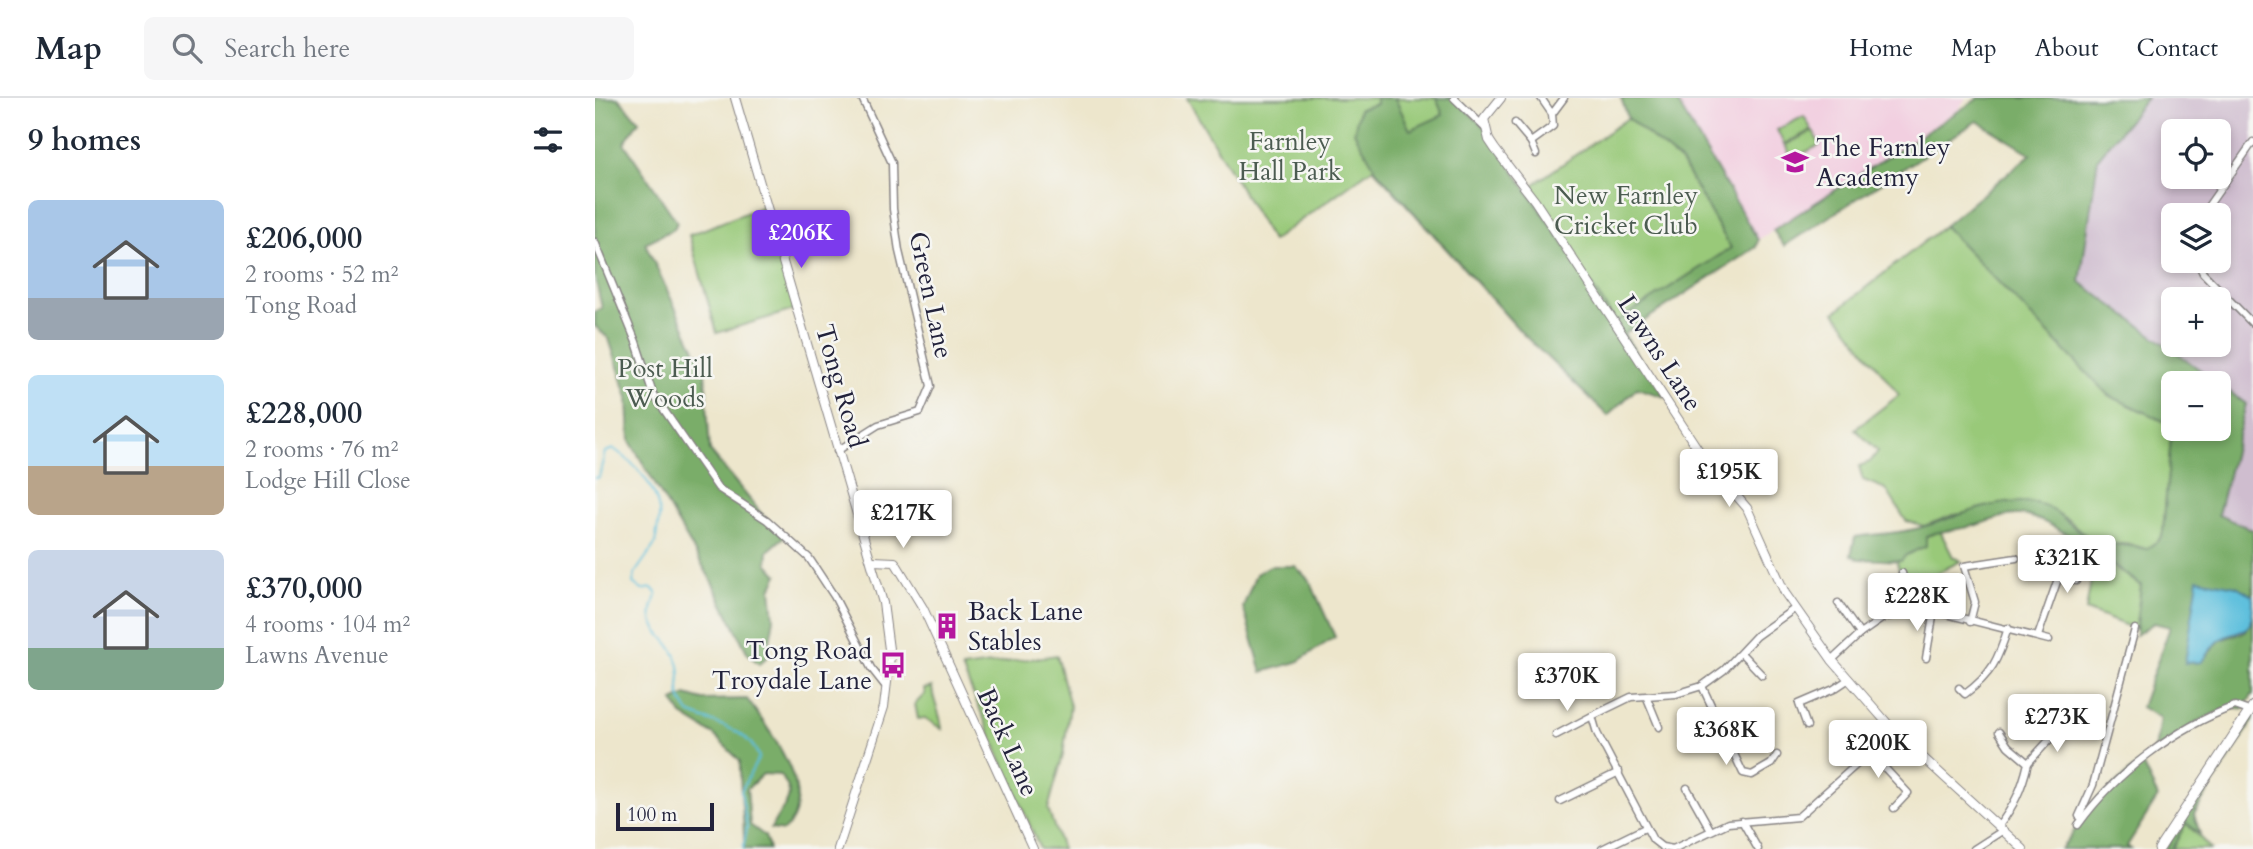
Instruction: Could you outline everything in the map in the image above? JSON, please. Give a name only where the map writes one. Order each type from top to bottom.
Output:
[{"type":"main road","points":[[2159,849],[2251,709]]},
{"type":"street","name":"Tong Road","points":[[736,98],[837,451],[873,561],[883,603],[890,657],[884,707],[838,849]]},
{"type":"street","name":"Green Lane","points":[[837,451],[878,425],[920,412],[931,386],[899,251],[893,209],[892,163],[862,98]]},
{"type":"street","name":"Lawns Lane","points":[[1454,98],[1485,128],[1495,149],[1535,201],[1689,437],[1747,508],[1794,609],[1832,660],[1894,731],[2022,849]]},
{"type":"street","points":[[1531,142],[1553,126],[1552,114],[1541,98]]},
{"type":"street","points":[[1552,114],[1564,98]]},
{"type":"street","points":[[1485,128],[1484,119],[1498,99]]},
{"type":"street","points":[[1515,123],[1531,142],[1536,154]]},
{"type":"street","points":[[2210,203],[2253,142]]},
{"type":"street","points":[[595,242],[636,342],[653,394],[718,488],[767,520],[809,558],[834,596],[871,668],[886,687]]},
{"type":"street","points":[[2203,273],[2253,324]]},
{"type":"street","points":[[1971,622],[1975,602],[1965,566],[2016,558]]},
{"type":"street","name":"Back Lane","points":[[873,561],[895,562],[923,608],[1033,849]]},
{"type":"street","points":[[2051,563],[2060,573],[2076,581]]},
{"type":"street","points":[[1902,573],[1911,611]]},
{"type":"street","points":[[2038,636],[2060,573]]},
{"type":"street","points":[[1848,600],[1840,604],[1860,634]]},
{"type":"street","points":[[1556,735],[1632,697],[1676,694],[1702,686],[1742,654],[1756,636],[1794,609]]},
{"type":"street","points":[[1832,660],[1860,634],[1883,618],[1911,611],[1934,611],[2049,640]]},
{"type":"street","points":[[1926,659],[1934,611]]},
{"type":"street","points":[[1959,688],[1966,697],[1987,678],[1999,659],[2008,628]]},
{"type":"street","points":[[2135,629],[2112,722],[2093,785],[2078,816],[2080,821],[2116,780],[2207,716],[2235,706],[2251,709]]},
{"type":"street","points":[[1742,654],[1762,675]]},
{"type":"street","points":[[1789,704],[1799,704],[1834,689],[1849,679]]},
{"type":"street","points":[[1702,686],[1743,773],[1752,775],[1771,764],[1777,755]]},
{"type":"street","points":[[1647,698],[1658,727]]},
{"type":"street","points":[[1799,704],[1807,726]]},
{"type":"street","points":[[1592,716],[1597,733],[1645,828],[1662,847],[1686,847],[1710,829],[1742,821],[1798,817],[1894,731]]},
{"type":"street","points":[[1974,849],[2000,829],[2022,788],[2028,763],[2043,750],[2051,738],[2050,731]]},
{"type":"street","points":[[1999,732],[2008,746],[2028,763]]},
{"type":"street","points":[[1871,753],[1908,793],[1894,808]]},
{"type":"street","points":[[1560,800],[1619,772]]},
{"type":"street","points":[[1688,788],[1710,829]]},
{"type":"street","points":[[1742,821],[1758,849]]},
{"type":"street","points":[[1602,849],[1645,828]]},
{"type":"shaded area","name":"The Farnley Academy","points":[[1675,98],[1966,98],[1959,109],[1758,240]]},
{"type":"shaded area","points":[[2147,98],[2253,98],[2253,530],[2218,515],[2246,404],[2231,393],[2231,371],[2201,371],[2182,357],[2231,357],[2231,287],[2161,287],[2161,342],[2080,282],[2098,158]]},
{"type":"green space","name":"Post Hill Woods","points":[[595,98],[618,98],[639,121],[624,143],[677,222],[674,229],[645,243],[705,371],[710,451],[784,537],[768,551],[767,563],[778,575],[771,589],[774,619],[767,657],[759,664],[748,654],[711,580],[630,441],[628,398],[609,339],[595,326],[595,312],[602,308],[595,277]]},
{"type":"green space","name":"Farnley Hall Park","points":[[1187,98],[1450,98],[1524,335],[1373,168],[1272,241]]},
{"type":"green space","name":"Farnley Hall Park","points":[[1376,98],[1395,98],[1410,130],[1443,115],[1436,98],[1454,98],[1485,128],[1616,322],[1731,248],[1681,162],[1628,118],[1621,98],[1675,98],[1758,240],[1756,247],[1624,334],[1665,397],[1637,388],[1608,416],[1524,335],[1376,170],[1354,132],[1359,109],[1376,104]]},
{"type":"green space","points":[[1979,98],[2147,98],[2098,158],[2080,282],[2161,341],[2161,357],[2182,357],[2202,371],[2161,371],[2161,420],[2108,395],[1944,226],[2031,154],[1977,121],[1784,246],[1773,230]]},
{"type":"green space","points":[[1804,116],[1812,130],[1784,144],[1777,130]]},
{"type":"green space","name":"New Farnley Cricket Club","points":[[1628,118],[1681,162],[1731,248],[1616,322],[1527,189]]},
{"type":"green space","points":[[1813,131],[1820,145],[1792,159],[1785,145]]},
{"type":"green space","points":[[766,205],[797,309],[717,333],[689,235]]},
{"type":"green space","points":[[1944,226],[2108,395],[2161,420],[2161,441],[2171,441],[2163,532],[2159,540],[2146,549],[2126,543],[2109,546],[2086,536],[2069,520],[2036,503],[1953,515],[1924,526],[1906,521],[1886,489],[1863,480],[1859,466],[1870,462],[1878,451],[1855,429],[1899,395],[1835,312]]},
{"type":"green space","points":[[2231,393],[2246,404],[2218,515],[2253,530],[2253,596],[2236,586],[2185,663],[2201,662],[2220,640],[2244,632],[2253,618],[2253,694],[2243,709],[2222,710],[2210,715],[2155,751],[2160,718],[2141,707],[2170,627],[2154,623],[2136,635],[2141,585],[2065,533],[2033,518],[2014,515],[1926,536],[1926,546],[1906,555],[1901,561],[1859,559],[1851,555],[1855,537],[1912,530],[2005,503],[2043,505],[2082,533],[2110,544],[2146,549],[2159,540],[2163,532],[2171,441],[2231,441]]},
{"type":"green space","points":[[1940,531],[1953,557],[1961,561],[1925,579],[1911,611],[1893,549]]},
{"type":"green space","points":[[2086,547],[2141,586],[2135,629],[2086,610],[2093,569]]},
{"type":"green space","points":[[1270,566],[1295,566],[1310,581],[1335,637],[1297,662],[1262,672],[1243,607],[1256,574]]},
{"type":"green space","points":[[1057,655],[1070,706],[1063,755],[1048,809],[1062,849],[1040,849],[962,668]]},
{"type":"green space","points":[[932,687],[942,729],[925,718],[918,719],[915,704],[925,694],[924,689]]},
{"type":"green space","points":[[686,695],[703,700],[747,699],[779,746],[795,783],[797,801],[794,817],[783,831],[771,829],[788,798],[789,791],[780,775],[763,774],[747,789],[750,825],[765,836],[769,849],[744,849],[740,761],[714,735],[682,715],[673,701]]},
{"type":"green space","points":[[2253,714],[2253,721],[2194,814],[2200,834],[2186,823],[2172,849],[2165,849]]},
{"type":"green space","points":[[2141,762],[2158,797],[2127,846],[2131,849],[2061,849],[2096,801]]},
{"type":"green space","points":[[2186,823],[2211,849],[2172,849]]},
{"type":"water","points":[[2198,579],[2236,586],[2253,596],[2253,610],[2246,628],[2217,642],[2201,662],[2185,663]]},
{"type":"waterway","points":[[595,478],[599,477],[605,452],[614,449],[636,468],[657,501],[659,519],[656,543],[635,573],[633,583],[642,590],[652,588],[657,594],[652,607],[654,625],[669,644],[678,662],[680,697],[689,713],[738,733],[747,739],[759,757],[741,791],[747,827],[743,849]]},
{"type":"place","name":"The Farnley Academy","points":[[1795,162]]},
{"type":"place","name":"Back Lane Stables","points":[[947,626]]},
{"type":"place","name":"Tong Road Troydale Lane","points":[[893,665]]}]
